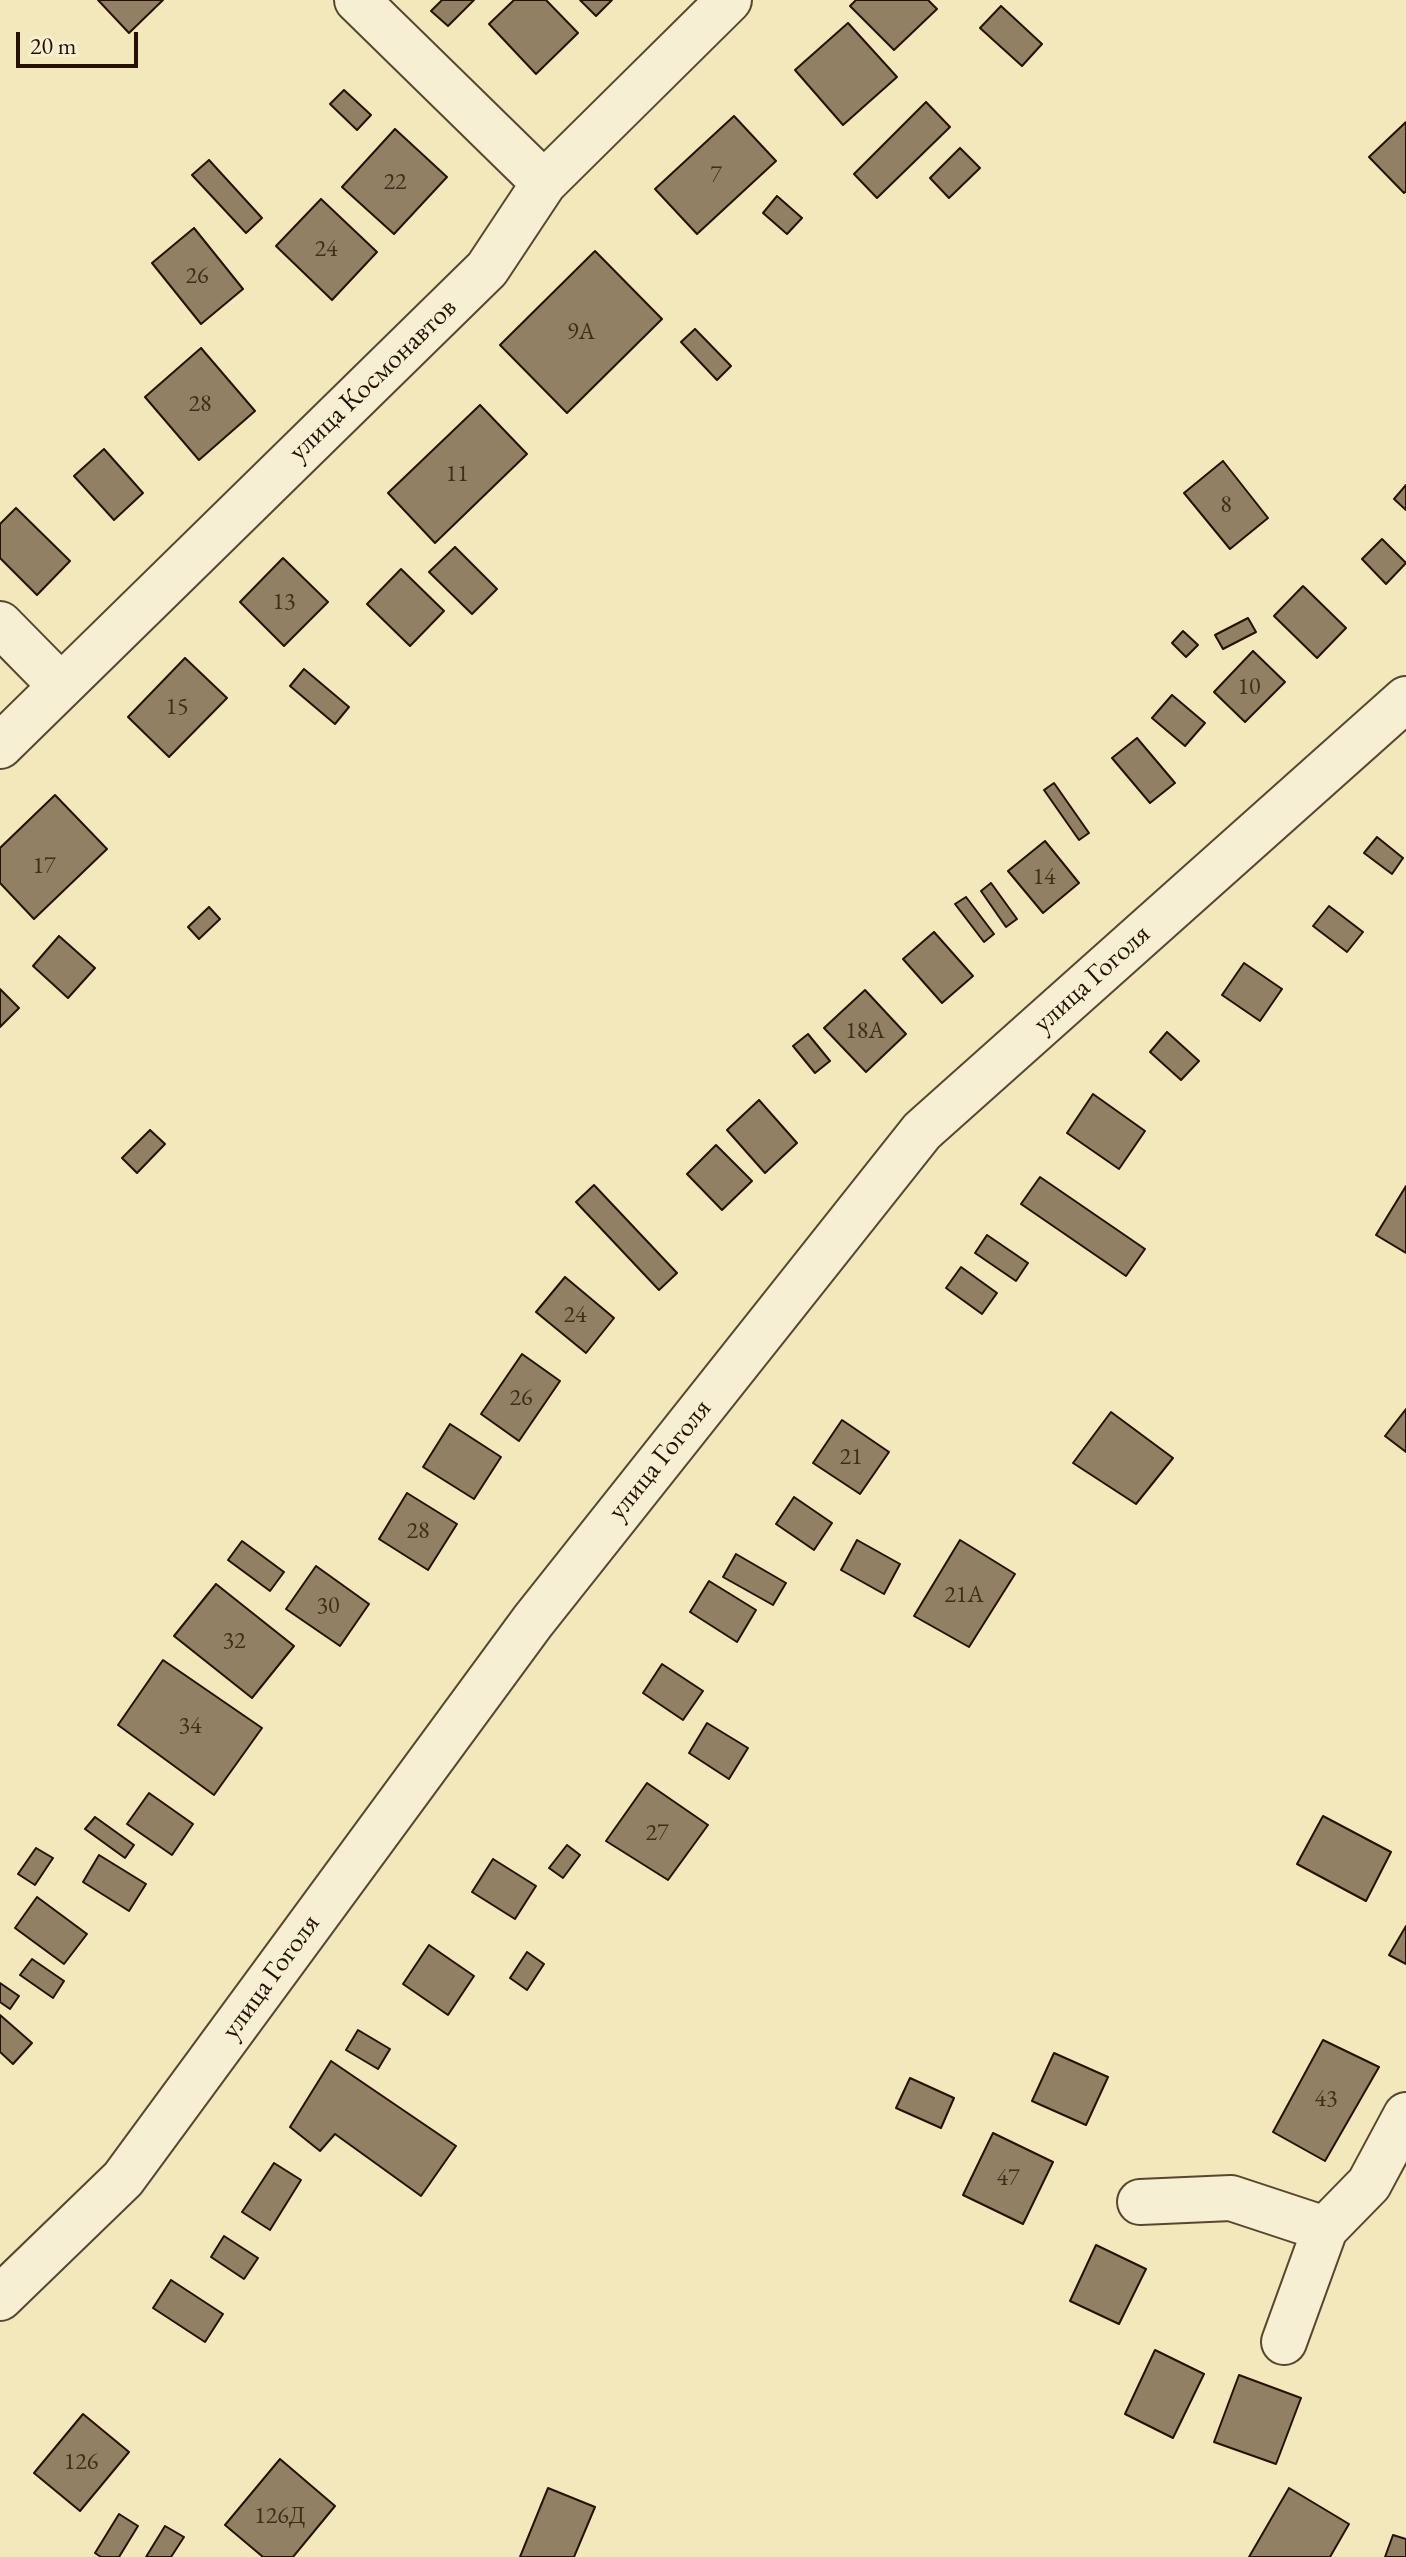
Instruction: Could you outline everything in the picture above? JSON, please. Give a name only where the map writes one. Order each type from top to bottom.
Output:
[{"type":"street","points":[[357,0],[544,183]]},
{"type":"street","name":"улица Космонавтов","points":[[0,746],[487,269],[544,183],[729,0]]},
{"type":"street","points":[[0,624],[61,686]]},
{"type":"street","name":"улица Гоголя","points":[[0,2298],[123,2179],[533,1621],[922,1131],[1406,699]]},
{"type":"street","points":[[1284,2342],[1325,2229],[1369,2184],[1406,2115]]},
{"type":"street","points":[[1140,2202],[1231,2198],[1325,2229]]},
{"type":"building","points":[[98,0],[163,0],[129,33]]},
{"type":"building","points":[[442,0],[474,0],[448,26],[431,11]]},
{"type":"building","points":[[514,0],[546,0],[578,33],[536,74],[489,24]]},
{"type":"building","points":[[580,0],[612,0],[596,16]]},
{"type":"building","points":[[856,0],[928,0],[937,9],[894,50],[850,6]]},
{"type":"building","points":[[1001,6],[1042,44],[1022,66],[980,28]]},
{"type":"building","points":[[848,23],[897,77],[843,125],[795,70]]},
{"type":"building","points":[[344,90],[371,115],[357,130],[330,104]]},
{"type":"building","points":[[926,102],[950,127],[877,198],[854,174]]},
{"type":"building","points":[[734,116],[776,161],[697,234],[655,189]]},
{"type":"building","points":[[1406,122],[1406,191],[1404,193],[1369,157]]},
{"type":"building","points":[[395,129],[447,177],[394,234],[342,187]]},
{"type":"building","points":[[960,148],[980,168],[949,198],[930,178]]},
{"type":"building","points":[[209,160],[262,218],[246,233],[192,175]]},
{"type":"building","points":[[777,196],[802,218],[787,234],[763,213]]},
{"type":"building","points":[[321,199],[377,252],[332,300],[276,246]]},
{"type":"building","points":[[194,228],[243,289],[201,324],[152,263]]},
{"type":"building","points":[[595,251],[662,319],[567,413],[500,345]]},
{"type":"building","points":[[695,329],[731,366],[717,380],[681,342]]},
{"type":"building","points":[[201,348],[255,411],[199,460],[145,397]]},
{"type":"building","points":[[480,405],[527,454],[435,543],[388,493]]},
{"type":"building","points":[[104,449],[143,493],[114,520],[74,476]]},
{"type":"building","points":[[1223,461],[1268,518],[1230,549],[1184,493]]},
{"type":"building","points":[[1406,485],[1406,510],[1394,499]]},
{"type":"building","points":[[16,508],[70,561],[37,595],[0,558],[0,524]]},
{"type":"building","points":[[1382,539],[1406,563],[1386,584],[1362,559]]},
{"type":"building","points":[[455,547],[497,589],[472,614],[429,572]]},
{"type":"building","points":[[283,558],[328,602],[284,646],[240,602]]},
{"type":"building","points":[[401,569],[444,611],[410,646],[367,604]]},
{"type":"building","points":[[1303,586],[1346,628],[1317,658],[1274,616]]},
{"type":"building","points":[[1248,618],[1256,632],[1223,649],[1215,635]]},
{"type":"building","points":[[1183,631],[1198,645],[1186,657],[1172,643]]},
{"type":"building","points":[[1253,651],[1285,682],[1245,722],[1214,692]]},
{"type":"building","points":[[185,658],[227,698],[169,757],[128,717]]},
{"type":"building","points":[[304,669],[349,707],[335,724],[290,686]]},
{"type":"building","points":[[1172,695],[1205,723],[1185,746],[1152,718]]},
{"type":"building","points":[[1137,738],[1175,783],[1150,803],[1112,758]]},
{"type":"building","points":[[1054,783],[1089,833],[1079,840],[1044,790]]},
{"type":"building","points":[[55,795],[107,849],[34,919],[0,883],[0,848]]},
{"type":"building","points":[[1377,837],[1403,858],[1392,874],[1364,853]]},
{"type":"building","points":[[1045,841],[1079,883],[1043,913],[1008,871]]},
{"type":"building","points":[[991,883],[1017,919],[1006,927],[981,891]]},
{"type":"building","points":[[966,897],[994,934],[984,942],[955,904]]},
{"type":"building","points":[[1329,906],[1363,932],[1347,952],[1313,926]]},
{"type":"building","points":[[209,907],[220,919],[199,939],[188,927]]},
{"type":"building","points":[[934,932],[973,976],[942,1003],[903,959]]},
{"type":"building","points":[[59,936],[95,968],[68,998],[33,966]]},
{"type":"building","points":[[1244,963],[1282,989],[1260,1021],[1222,995]]},
{"type":"building","points":[[0,989],[19,1008],[0,1027]]},
{"type":"building","points":[[865,990],[906,1034],[866,1072],[824,1028]]},
{"type":"building","points":[[1167,1032],[1199,1061],[1181,1080],[1150,1052]]},
{"type":"building","points":[[808,1034],[830,1061],[815,1073],[793,1046]]},
{"type":"building","points":[[1093,1094],[1145,1131],[1119,1169],[1067,1133]]},
{"type":"building","points":[[759,1100],[797,1143],[765,1173],[727,1130]]},
{"type":"building","points":[[150,1130],[165,1144],[137,1173],[122,1158]]},
{"type":"building","points":[[716,1145],[752,1181],[722,1210],[687,1174]]},
{"type":"building","points":[[1040,1177],[1145,1249],[1126,1276],[1021,1204]]},
{"type":"building","points":[[594,1185],[677,1273],[659,1290],[576,1202]]},
{"type":"building","points":[[1406,1186],[1406,1253],[1376,1235]]},
{"type":"building","points":[[987,1235],[1028,1263],[1016,1281],[975,1253]]},
{"type":"building","points":[[961,1267],[997,1293],[982,1314],[946,1288]]},
{"type":"building","points":[[565,1277],[614,1318],[586,1353],[536,1312]]},
{"type":"building","points":[[522,1354],[560,1381],[519,1441],[481,1414]]},
{"type":"building","points":[[1406,1409],[1406,1452],[1385,1436]]},
{"type":"building","points":[[1111,1412],[1173,1458],[1136,1504],[1073,1463]]},
{"type":"building","points":[[842,1420],[889,1452],[860,1494],[813,1463]]},
{"type":"building","points":[[450,1424],[501,1457],[474,1499],[423,1467]]},
{"type":"building","points":[[407,1493],[457,1524],[428,1570],[379,1539]]},
{"type":"building","points":[[794,1497],[832,1523],[814,1550],[776,1524]]},
{"type":"building","points":[[857,1540],[900,1564],[884,1594],[841,1570]]},
{"type":"building","points":[[960,1540],[1015,1574],[969,1647],[914,1616]]},
{"type":"building","points":[[242,1541],[284,1572],[270,1591],[228,1560]]},
{"type":"building","points":[[736,1554],[786,1583],[773,1605],[723,1577]]},
{"type":"building","points":[[316,1566],[369,1604],[340,1646],[286,1609]]},
{"type":"building","points":[[709,1581],[756,1610],[737,1642],[690,1612]]},
{"type":"building","points":[[216,1584],[294,1646],[252,1698],[174,1636]]},
{"type":"building","points":[[163,1660],[262,1728],[214,1795],[118,1725]]},
{"type":"building","points":[[662,1664],[703,1691],[683,1720],[643,1693]]},
{"type":"building","points":[[707,1723],[748,1748],[729,1779],[689,1753]]},
{"type":"building","points":[[647,1783],[708,1825],[668,1880],[606,1841]]},
{"type":"building","points":[[149,1793],[193,1824],[172,1855],[127,1824]]},
{"type":"building","points":[[1323,1816],[1391,1852],[1366,1901],[1297,1864]]},
{"type":"building","points":[[95,1817],[134,1845],[125,1858],[85,1829]]},
{"type":"building","points":[[567,1845],[580,1855],[563,1878],[549,1868]]},
{"type":"building","points":[[36,1848],[53,1858],[35,1885],[18,1874]]},
{"type":"building","points":[[99,1855],[146,1884],[129,1911],[83,1882]]},
{"type":"building","points":[[493,1859],[536,1886],[515,1919],[472,1892]]},
{"type":"building","points":[[37,1897],[87,1934],[64,1964],[15,1928]]},
{"type":"building","points":[[1406,1926],[1406,1964],[1389,1955]]},
{"type":"building","points":[[429,1945],[474,1976],[448,2015],[403,1984]]},
{"type":"building","points":[[527,1952],[544,1964],[527,1990],[510,1978]]},
{"type":"building","points":[[32,1959],[64,1981],[53,1998],[20,1975]]},
{"type":"building","points":[[0,1983],[19,1996],[10,2009],[0,2002]]},
{"type":"building","points":[[0,2015],[32,2043],[13,2064],[0,2052]]},
{"type":"building","points":[[358,2030],[390,2049],[378,2069],[346,2050]]},
{"type":"building","points":[[1323,2040],[1379,2067],[1325,2161],[1273,2132]]},
{"type":"building","points":[[1054,2053],[1108,2077],[1086,2125],[1032,2101]]},
{"type":"building","points":[[331,2061],[456,2146],[421,2196],[335,2134],[320,2151],[290,2127]]},
{"type":"building","points":[[910,2078],[954,2098],[941,2128],[896,2108]]},
{"type":"building","points":[[993,2133],[1053,2162],[1023,2224],[963,2195]]},
{"type":"building","points":[[274,2163],[301,2180],[270,2230],[242,2212]]},
{"type":"building","points":[[224,2236],[258,2258],[244,2279],[211,2257]]},
{"type":"building","points":[[1096,2245],[1146,2269],[1119,2324],[1070,2301]]},
{"type":"building","points":[[171,2280],[223,2314],[205,2342],[153,2308]]},
{"type":"building","points":[[1155,2350],[1204,2374],[1173,2438],[1125,2414]]},
{"type":"building","points":[[1239,2375],[1301,2398],[1276,2464],[1214,2442]]},
{"type":"building","points":[[83,2414],[129,2452],[80,2511],[34,2473]]},
{"type":"building","points":[[280,2459],[335,2506],[293,2557],[263,2557],[225,2525]]},
{"type":"building","points":[[548,2488],[595,2507],[574,2557],[520,2557]]},
{"type":"building","points":[[1289,2488],[1349,2524],[1330,2557],[1249,2557]]},
{"type":"building","points":[[119,2514],[138,2526],[119,2557],[101,2557],[95,2553]]},
{"type":"building","points":[[165,2526],[184,2537],[171,2557],[146,2557]]},
{"type":"building","points":[[1393,2535],[1406,2539],[1406,2557],[1385,2557]]}]
